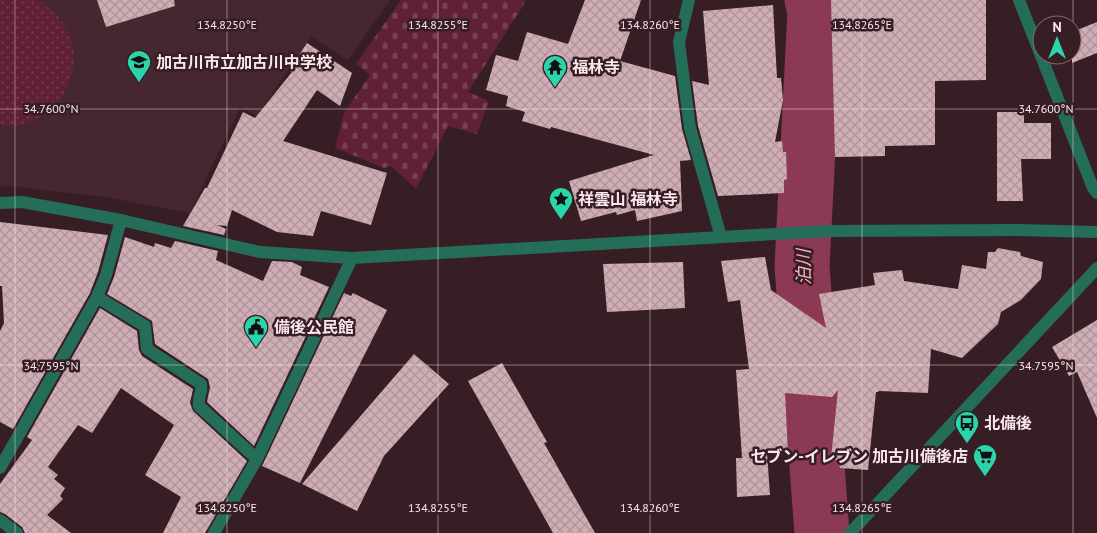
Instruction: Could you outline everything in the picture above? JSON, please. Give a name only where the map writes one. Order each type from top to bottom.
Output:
[{"type":"street","points":[[689,0],[679,42],[690,128],[721,237]]},
{"type":"street","points":[[1019,0],[1093,188],[1097,193]]},
{"type":"street","points":[[0,203],[22,202],[121,220],[260,252],[352,258],[828,231],[1017,230],[1097,232]]},
{"type":"street","points":[[0,468],[97,297],[106,275],[121,220]]},
{"type":"street","points":[[214,533],[257,459],[352,258]]},
{"type":"street","points":[[850,533],[1097,268]]},
{"type":"street","points":[[97,297],[145,326],[147,349],[201,384],[202,389],[197,401],[199,406],[257,459]]},
{"type":"street","points":[[0,520],[17,533]]},
{"type":"shaded area","name":"加古川市立加古川中学校","points":[[0,0],[390,0],[348,60],[311,36],[257,116],[240,107],[190,213],[105,197],[9,186],[0,187]]},
{"type":"green space","points":[[0,0],[39,1],[57,15],[64,24],[69,34],[73,52],[73,69],[68,85],[60,99],[49,111],[34,120],[18,125],[0,125]]},
{"type":"green space","points":[[401,0],[526,1],[468,92],[489,101],[477,134],[448,126],[416,189],[391,166],[384,168],[335,148],[344,113],[370,75],[356,64]]},
{"type":"building","points":[[97,0],[174,0],[175,6],[106,27]]},
{"type":"building","points":[[585,0],[641,0],[620,61],[675,76],[682,129],[691,160],[680,161],[682,211],[637,221],[635,210],[617,215],[616,212],[581,221],[569,181],[654,155],[522,121],[525,112],[506,106],[508,96],[486,90],[496,55],[518,61],[527,32],[568,44]]},
{"type":"building","points":[[831,0],[986,0],[986,80],[935,81],[935,145],[885,146],[885,156],[835,157]]},
{"type":"building","points":[[773,5],[777,78],[781,78],[783,100],[775,142],[782,141],[783,152],[786,152],[787,179],[784,180],[784,193],[718,196],[698,126],[692,81],[709,85],[703,11]]},
{"type":"building","points":[[1097,22],[1097,53],[1082,59],[1082,28]]},
{"type":"building","points":[[307,43],[352,73],[340,106],[317,90],[283,141],[387,173],[371,225],[321,211],[313,236],[277,232],[232,210],[227,226],[217,225],[226,229],[224,235],[183,226],[205,188],[207,188],[243,112],[255,118],[292,72],[289,70]]},
{"type":"building","points":[[997,112],[1024,112],[1024,123],[1051,123],[1051,159],[1021,159],[1023,201],[997,201]]},
{"type":"building","points":[[0,222],[108,235],[90,293],[13,429],[0,422],[0,331],[4,323],[2,286],[0,286]]},
{"type":"building","points":[[125,237],[154,247],[155,243],[171,248],[175,241],[218,251],[216,260],[263,281],[272,261],[292,262],[302,267],[300,275],[329,287],[254,446],[207,402],[210,387],[208,379],[155,344],[152,321],[107,294],[114,277]]},
{"type":"building","points":[[998,248],[1020,252],[1021,256],[1043,262],[1041,279],[1021,300],[1001,312],[998,324],[962,358],[931,349],[928,393],[876,392],[868,470],[840,468],[838,461],[831,458],[838,390],[832,397],[785,393],[788,452],[767,453],[770,495],[737,497],[736,458],[742,458],[736,370],[749,369],[740,300],[728,302],[721,261],[765,257],[771,290],[826,328],[819,294],[875,285],[873,273],[902,270],[904,281],[958,289],[962,265],[986,269],[988,252],[995,252]]},
{"type":"building","points":[[683,262],[685,308],[607,312],[603,264]]},
{"type":"building","points":[[344,293],[351,296],[353,293],[387,310],[300,483],[262,466]]},
{"type":"building","points":[[100,308],[137,331],[139,350],[142,356],[193,389],[190,403],[193,411],[247,461],[205,533],[163,533],[181,497],[145,475],[174,425],[121,388],[92,433],[78,425],[48,467],[58,475],[54,479],[65,488],[60,496],[63,499],[47,515],[71,533],[25,533],[22,527],[0,512],[0,484],[32,440],[27,437]]},
{"type":"building","points":[[1097,320],[1097,418],[1077,372],[1069,376],[1052,347]]},
{"type":"building","points":[[414,354],[449,384],[384,456],[357,511],[302,484]]},
{"type":"building","points":[[502,363],[547,442],[544,443],[595,533],[553,533],[468,381]]},
{"type":"waterway","name":"泊川","points":[[812,0],[815,11],[802,266],[822,533]]},
{"type":"place","name":"加古川市立加古川中学校","points":[[139,83]]},
{"type":"place","name":"福林寺","points":[[555,88]]},
{"type":"place","name":"祥雲山 福林寺","points":[[561,220]]},
{"type":"place","name":"備後公民館","points":[[256,348]]},
{"type":"place","name":"北備後","points":[[967,444]]},
{"type":"place","name":"セブン-イレブン 加古川備後店","points":[[985,477]]}]
